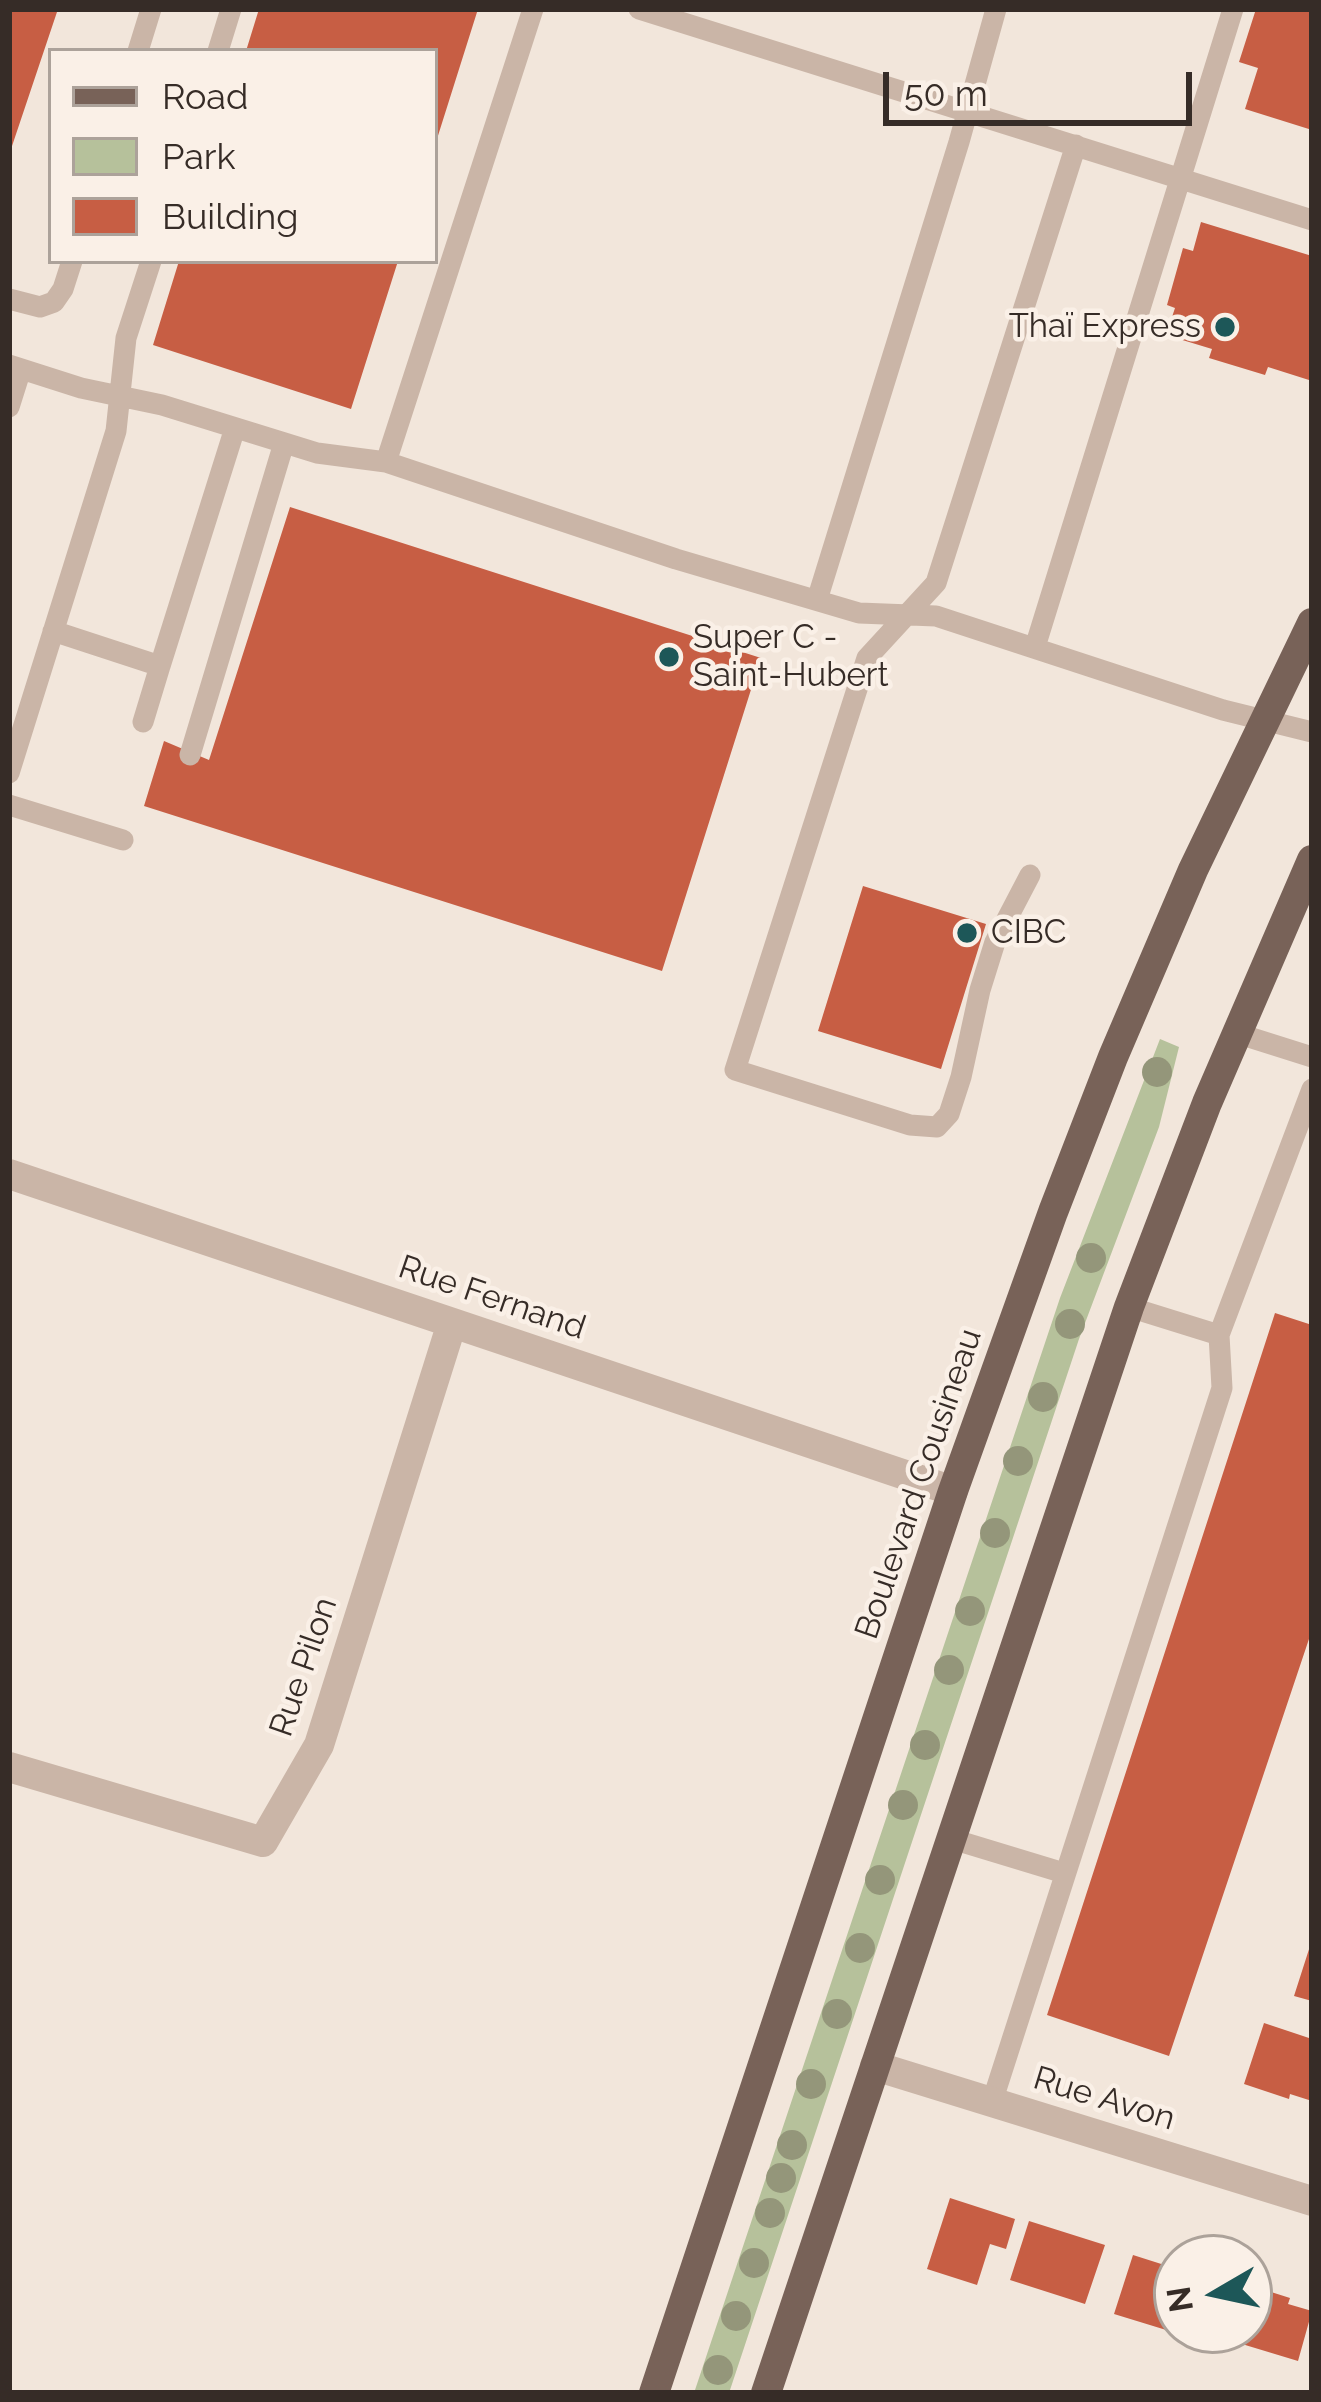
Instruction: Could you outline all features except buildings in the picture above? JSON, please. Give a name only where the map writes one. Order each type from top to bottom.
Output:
[{"type":"main road","name":"Boulevard Cousineau","points":[[654,2393],[952,1491],[1113,1057],[1262,721],[1312,622]]},
{"type":"main road","points":[[766,2393],[1129,1307],[1236,1033],[1312,860]]},
{"type":"street","name":"Rue Fernand","points":[[9,1174],[952,1491]]},
{"type":"street","name":"Rue Pilon","points":[[9,1767],[263,1842],[319,1745],[452,1323]]},
{"type":"street","name":"Rue Avon","points":[[875,2066],[1312,2201]]},
{"type":"lane","points":[[138,48],[151,9]]},
{"type":"lane","points":[[219,48],[231,9]]},
{"type":"lane","points":[[386,462],[533,9]]},
{"type":"lane","points":[[638,9],[1312,220]]},
{"type":"lane","points":[[817,600],[996,9]]},
{"type":"lane","points":[[1035,647],[1232,9]]},
{"type":"lane","points":[[1030,875],[1000,930],[986,969],[949,1114],[932,1129],[735,1070],[866,658],[936,583],[1076,145]]},
{"type":"lane","points":[[9,298],[40,307],[54,302],[71,264]]},
{"type":"lane","points":[[9,773],[116,431],[126,338],[150,264]]},
{"type":"lane","points":[[9,407],[15,367],[332,456],[386,462],[676,559],[860,613],[936,616],[1262,721],[1312,732]]},
{"type":"lane","points":[[142,722],[235,428]]},
{"type":"lane","points":[[190,755],[284,443]]},
{"type":"lane","points":[[53,631],[160,666]]},
{"type":"lane","points":[[9,805],[123,840]]},
{"type":"lane","points":[[1236,1033],[1312,1058]]},
{"type":"lane","points":[[992,2102],[1222,1388],[1219,1335],[1312,1089]]},
{"type":"lane","points":[[1129,1307],[1219,1335]]},
{"type":"lane","points":[[952,1839],[1064,1874]]},
{"type":"green space","points":[[1160,1039],[1179,1047],[1159,1127],[1079,1339],[729,2393],[694,2393],[1060,1298]]},
{"type":"place","name":"Thaï Express","points":[[1225,327]]},
{"type":"place","name":"Super C - Saint-Hubert","points":[[669,657]]},
{"type":"place","name":"CIBC","points":[[967,933]]}]
